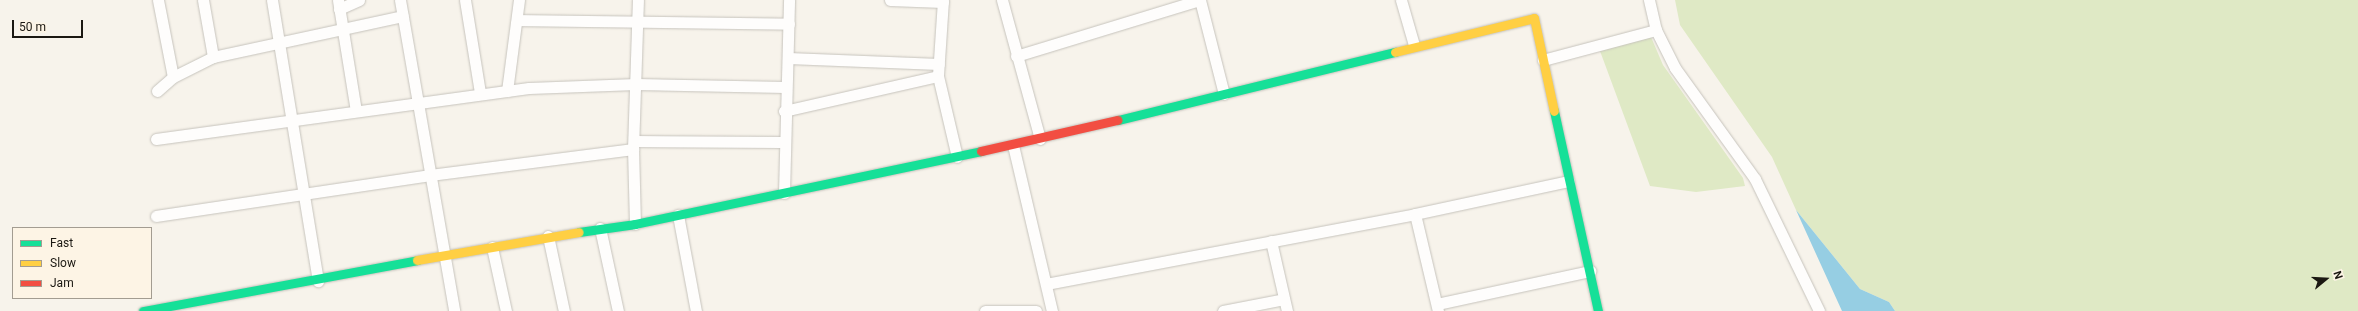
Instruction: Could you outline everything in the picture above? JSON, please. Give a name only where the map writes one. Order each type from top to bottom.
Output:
[{"type":"street","points":[[158,0],[173,77]]},
{"type":"street","points":[[203,0],[213,57]]},
{"type":"street","points":[[272,0],[318,281]]},
{"type":"street","points":[[356,111],[339,4],[359,0]]},
{"type":"street","points":[[400,0],[416,102],[454,311]]},
{"type":"street","points":[[465,0],[480,93]]},
{"type":"street","points":[[507,91],[518,20],[519,0]]},
{"type":"street","points":[[635,224],[634,145],[638,0]]},
{"type":"street","points":[[784,193],[782,142],[788,58],[789,0]]},
{"type":"street","points":[[890,0],[943,1],[938,70],[957,157]]},
{"type":"street","points":[[1002,0],[1040,140]]},
{"type":"street","points":[[1016,56],[1199,0],[1224,94]]},
{"type":"street","points":[[1401,0],[1414,45]]},
{"type":"street","points":[[1649,0],[1656,30],[1685,84],[1755,179],[1819,311]]},
{"type":"street","points":[[157,91],[173,77],[213,57],[342,26],[403,16]]},
{"type":"street","points":[[143,311],[318,281],[548,236],[635,224],[1040,140],[1414,45],[1534,18],[1598,311]]},
{"type":"street","points":[[518,20],[789,24]]},
{"type":"street","points":[[1543,60],[1656,30]]},
{"type":"street","points":[[788,58],[938,70]]},
{"type":"street","points":[[784,111],[938,70]]},
{"type":"street","points":[[156,139],[292,121],[480,93],[636,84],[785,87]]},
{"type":"street","points":[[156,216],[634,145],[782,142]]},
{"type":"street","points":[[1013,145],[1052,311]]},
{"type":"street","points":[[1046,284],[1415,214],[1569,181]]},
{"type":"street","points":[[1415,214],[1437,307],[1590,271]]},
{"type":"street","points":[[678,215],[696,311]]},
{"type":"street","points":[[600,228],[618,311]]},
{"type":"street","points":[[548,236],[564,311]]},
{"type":"street","points":[[1271,241],[1286,311]]},
{"type":"street","points":[[492,246],[506,311]]},
{"type":"street","points":[[1222,311],[1284,298]]},
{"type":"street","points":[[985,311],[1002,308],[1036,311]]},
{"type":"green space","points":[[1675,0],[2358,0],[2358,311],[1895,311],[1889,302],[1860,289],[1796,210],[1772,157],[1680,25]]},
{"type":"green space","points":[[1651,37],[1663,65],[1743,178],[1745,186],[1696,192],[1650,186],[1600,51]]},
{"type":"water","points":[[1796,210],[1860,289],[1889,302],[1895,311],[1842,311]]},
{"type":"traffic: fast","points":[[1118,120],[1395,52]]},
{"type":"traffic: fast","points":[[1554,111],[1598,311]]},
{"type":"traffic: fast","points":[[579,232],[635,224],[981,151]]},
{"type":"traffic: fast","points":[[143,311],[417,260]]},
{"type":"traffic: slow","points":[[1395,52],[1534,18],[1554,111]]},
{"type":"traffic: slow","points":[[417,260],[579,232]]},
{"type":"traffic: jam","points":[[981,151],[1118,120]]}]
